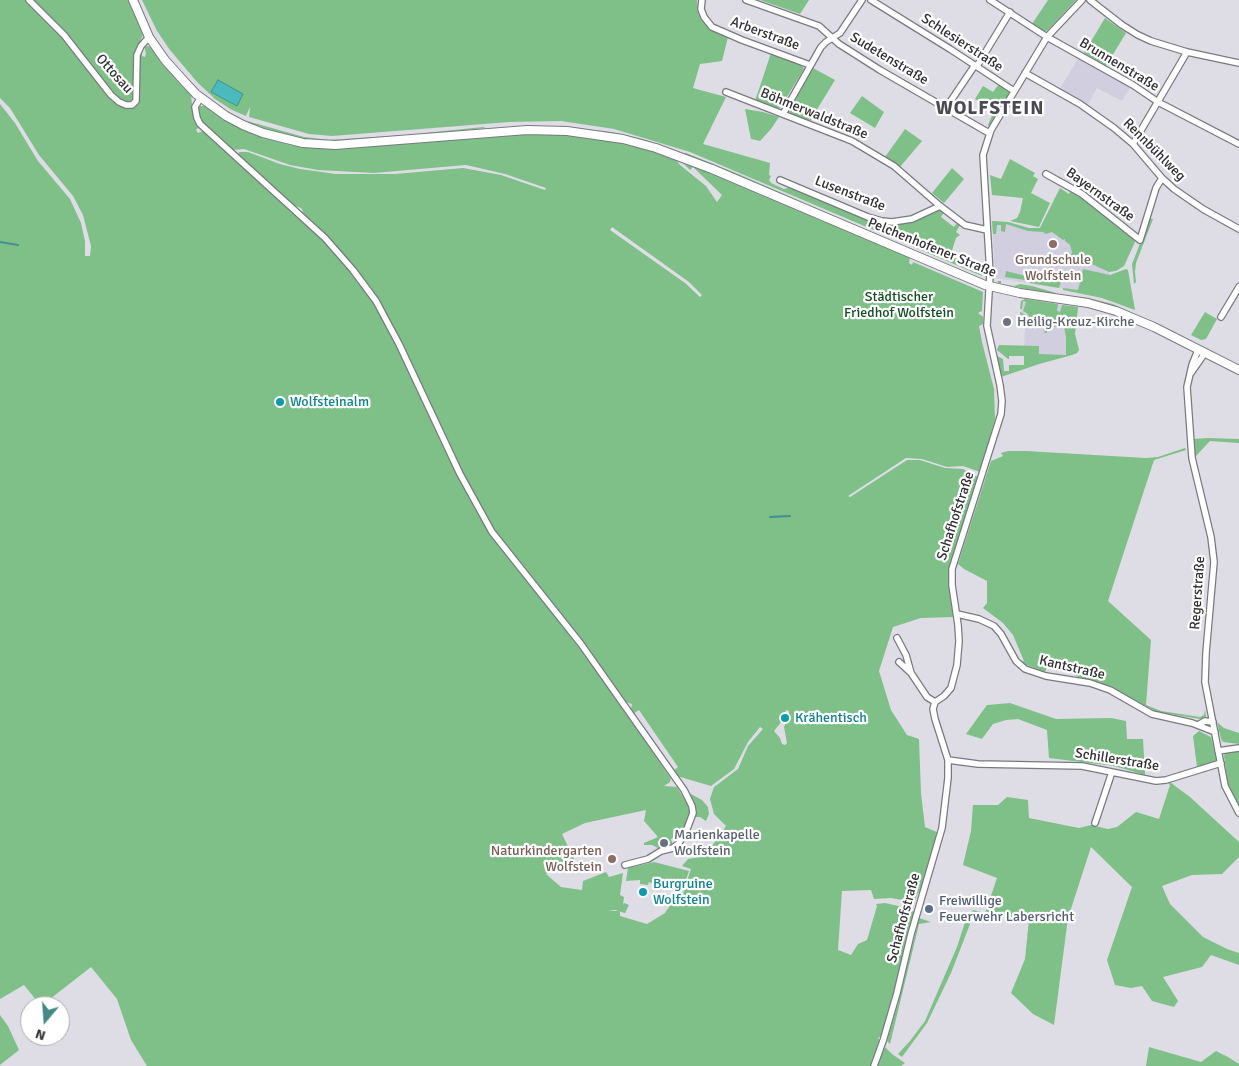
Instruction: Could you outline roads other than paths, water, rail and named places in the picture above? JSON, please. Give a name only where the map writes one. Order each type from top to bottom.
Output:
[{"type":"main road","name":"Pelchenhofener Straße","points":[[133,0],[149,37],[173,70],[200,97],[226,116],[243,125],[276,137],[303,143],[355,144],[505,131],[567,131],[615,138],[656,148],[758,188],[989,286],[1108,308],[1154,327],[1239,370]]},
{"type":"street","name":"Ottosau","points":[[29,0],[64,36],[119,102],[126,105],[132,105],[136,101],[137,54],[149,37]]},
{"type":"street","name":"Arberstraße","points":[[702,0],[701,9],[704,17],[712,27],[810,65]]},
{"type":"street","name":"Sudetenstraße","points":[[746,0],[819,26],[832,39],[880,70],[990,133]]},
{"type":"street","points":[[783,114],[824,44],[844,28],[862,0]]},
{"type":"street","name":"Schlesierstraße","points":[[871,0],[976,65],[1014,91]]},
{"type":"street","name":"Brunnenstraße","points":[[990,0],[1047,37],[1133,85],[1158,102],[1239,144]]},
{"type":"street","name":"Schafhofstraße","points":[[874,1066],[892,1012],[911,934],[942,828],[948,778],[948,760],[934,716],[935,702],[948,693],[956,671],[959,641],[952,585],[952,569],[998,431],[1001,414],[1002,396],[986,326],[990,267],[983,162],[990,133],[1047,37],[1082,0]]},
{"type":"street","points":[[1090,0],[1103,12],[1138,35],[1187,52],[1239,63]]},
{"type":"street","points":[[946,108],[1010,12]]},
{"type":"street","points":[[1133,144],[1187,52]]},
{"type":"street","name":"Rennbühlweg","points":[[1026,73],[1080,104],[1114,128],[1133,144],[1162,178],[1192,202],[1239,229]]},
{"type":"street","name":"Böhmerwaldstraße","points":[[726,92],[838,134],[864,147],[894,166],[965,225],[987,230]]},
{"type":"street","points":[[200,97],[195,107],[200,124],[325,238],[353,270],[376,301],[399,344],[460,474],[492,532],[581,644],[684,790],[692,806],[693,813],[691,821],[679,843],[673,848],[661,851],[648,859],[625,865]]},
{"type":"street","name":"Bayernstraße","points":[[1046,174],[1082,194],[1140,240],[1156,188],[1162,178]]},
{"type":"street","name":"Lusenstraße","points":[[780,180],[868,217],[882,221],[892,222],[912,219],[940,206]]},
{"type":"street","points":[[1221,317],[1237,295],[1239,287]]},
{"type":"street","name":"Regerstraße","points":[[1202,351],[1187,387],[1192,458],[1211,538],[1214,562],[1205,666],[1206,691],[1227,792],[1239,813]]},
{"type":"street","name":"Kantstraße","points":[[957,614],[979,619],[994,626],[1001,634],[1016,661],[1025,669],[1046,676],[1090,682],[1105,688],[1152,714],[1198,724],[1204,729],[1215,732]]},
{"type":"street","points":[[897,638],[906,655],[911,673],[923,693],[928,699],[935,702]]},
{"type":"street","points":[[899,662],[911,673]]},
{"type":"street","name":"Kantstraße","points":[[1198,724],[1205,721],[1213,722]]},
{"type":"street","points":[[1218,751],[1239,748]]},
{"type":"street","name":"Schillerstraße","points":[[948,760],[978,764],[1068,765],[1152,781],[1160,781],[1221,763]]},
{"type":"street","points":[[1096,823],[1112,772]]},
{"type":"water","points":[[218,80],[243,94],[237,106],[211,92]]},
{"type":"waterway","points":[[0,242],[18,245]]},
{"type":"waterway","points":[[770,517],[790,516]]},
{"type":"place","name":"Grundschule Wolfstein","points":[[1053,244]]},
{"type":"place","name":"Heilig-Kreuz-Kirche","points":[[1007,322]]},
{"type":"place","name":"Wolfsteinalm","points":[[280,402]]},
{"type":"place","name":"Krähentisch","points":[[785,718]]},
{"type":"place","name":"Marienkapelle Wolfstein","points":[[664,843]]},
{"type":"place","name":"Naturkindergarten Wolfstein","points":[[612,859]]},
{"type":"place","name":"Burgruine Wolfstein","points":[[643,892]]},
{"type":"place","name":"Freiwillige Feuerwehr Labersricht","points":[[929,909]]},
{"type":"district","name":"WOLFSTEIN","points":[[990,109]]},
{"type":"park label","name":"Städtischer Friedhof Wolfstein","points":[[899,306]]}]
